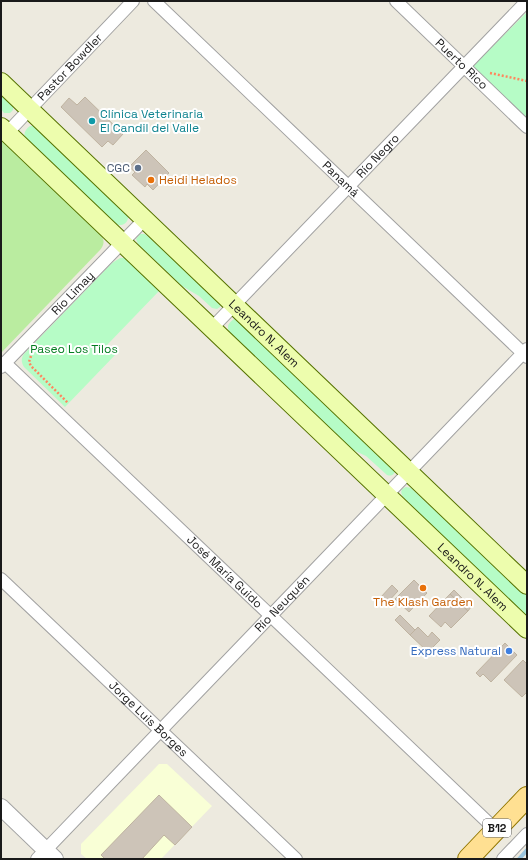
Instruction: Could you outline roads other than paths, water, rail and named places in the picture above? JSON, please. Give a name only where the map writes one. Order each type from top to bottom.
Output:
[{"type":"main road","name":"Leandro N. Alem","points":[[1,82],[527,585]]},
{"type":"main road","name":"Leandro N. Alem","points":[[4,130],[527,629]]},
{"type":"main road","name":"B12","points":[[468,859],[527,797]]},
{"type":"street","name":"Pastor Bowdler","points":[[4,130],[30,109],[133,1]]},
{"type":"street","name":"Panamá","points":[[154,1],[526,353]]},
{"type":"street","name":"Puerto Rico","points":[[396,1],[527,127]]},
{"type":"street","name":"Río Negro","points":[[212,328],[527,2]]},
{"type":"street","name":"Río Limay","points":[[3,365],[145,219]]},
{"type":"street","name":"Río Neuquén","points":[[46,856],[161,731],[409,472],[526,353]]},
{"type":"street","name":"José María Guido","points":[[3,365],[271,616],[496,830]]},
{"type":"street","name":"Jorge Luis Borges","points":[[1,579],[296,859]]},
{"type":"street","points":[[1,807],[46,856]]},
{"type":"street","points":[[504,859],[527,834]]},
{"type":"waterway","points":[[519,859],[527,850]]},
{"type":"place","name":"Clínica Veterinaria El Candil del Valle","points":[[92,121]]},
{"type":"place","name":"CGC","points":[[138,168]]},
{"type":"place","name":"Heidi Helados","points":[[151,180]]},
{"type":"place","name":"The Klash Garden","points":[[423,588]]},
{"type":"place","name":"Express Natural","points":[[509,651]]},
{"type":"park label","name":"Paseo Los Tilos","points":[[74,349]]}]
